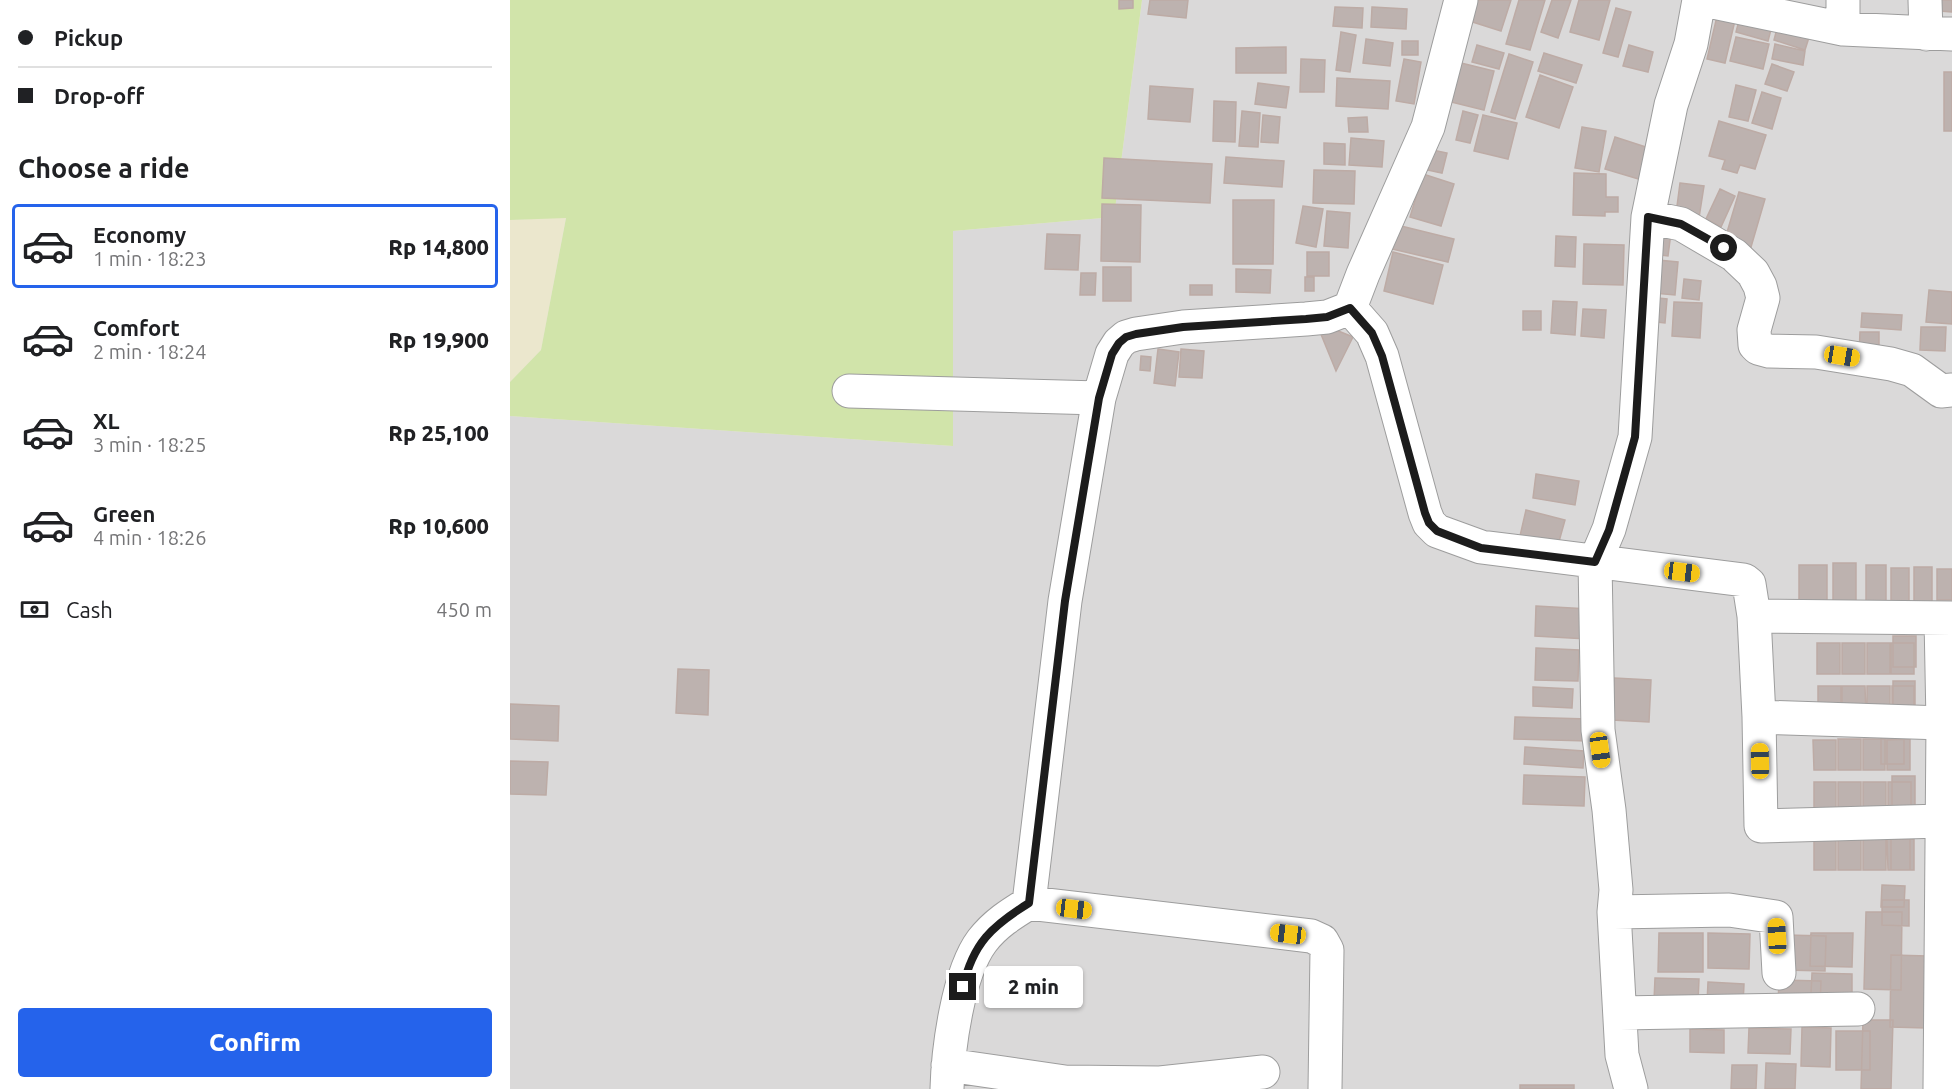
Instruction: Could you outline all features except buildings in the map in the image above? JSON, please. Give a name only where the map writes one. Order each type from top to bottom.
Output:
[{"type":"street","points":[[1029,903],[1065,601],[1099,398],[1112,354],[1126,337],[1136,334],[1183,327],[1327,317],[1350,308],[1428,127],[1461,0]]},
{"type":"street","points":[[1631,1089],[1622,1055],[1614,912],[1616,891],[1609,810],[1598,730],[1595,562],[1609,530],[1635,437],[1648,217],[1671,105],[1691,44],[1699,0]]},
{"type":"street","points":[[1704,0],[1843,15],[1939,34]]},
{"type":"street","points":[[1925,0],[1939,34]]},
{"type":"street","points":[[1648,217],[1681,224],[1734,255],[1748,268],[1760,286],[1763,298],[1754,330],[1755,345],[1762,351],[1816,351],[1891,363],[1912,370],[1941,391],[1952,390]]},
{"type":"street","points":[[1350,308],[1372,333],[1382,356],[1425,513],[1429,523],[1437,531],[1481,548],[1744,580],[1749,584],[1754,616],[1761,826],[1942,821]]},
{"type":"street","points":[[849,391],[1099,398]]},
{"type":"street","points":[[1754,616],[1946,618],[1942,821],[1944,1082]]},
{"type":"street","points":[[1759,717],[1943,723]]},
{"type":"street","points":[[1263,1072],[1160,1083],[947,1077],[968,966],[982,942],[1003,919],[1029,903],[1311,936],[1322,941],[1327,950],[1325,1089]]},
{"type":"street","points":[[1614,912],[1729,910],[1776,917],[1779,973]]},
{"type":"street","points":[[1620,1013],[1858,1009]]},
{"type":"shaded area","points":[[1142,0],[1952,0],[1952,1089],[510,1089],[510,416],[953,446],[953,231],[1114,217]]},
{"type":"shaded area","points":[[566,217],[541,350],[510,382],[510,220]]},
{"type":"green space","points":[[510,0],[1142,0],[1114,217],[953,231],[953,446],[510,416],[510,382],[541,350],[566,218],[510,220]]},
{"type":"route","points":[[963,987],[968,966],[982,942],[1003,919],[1029,903],[1065,601],[1099,398],[1112,354],[1119,343],[1126,337],[1136,334],[1183,327],[1327,317],[1350,308],[1372,333],[1382,356],[1406,449],[1429,523],[1437,531],[1481,548],[1595,562],[1609,530],[1635,437],[1648,217],[1681,224],[1724,248]]}]
